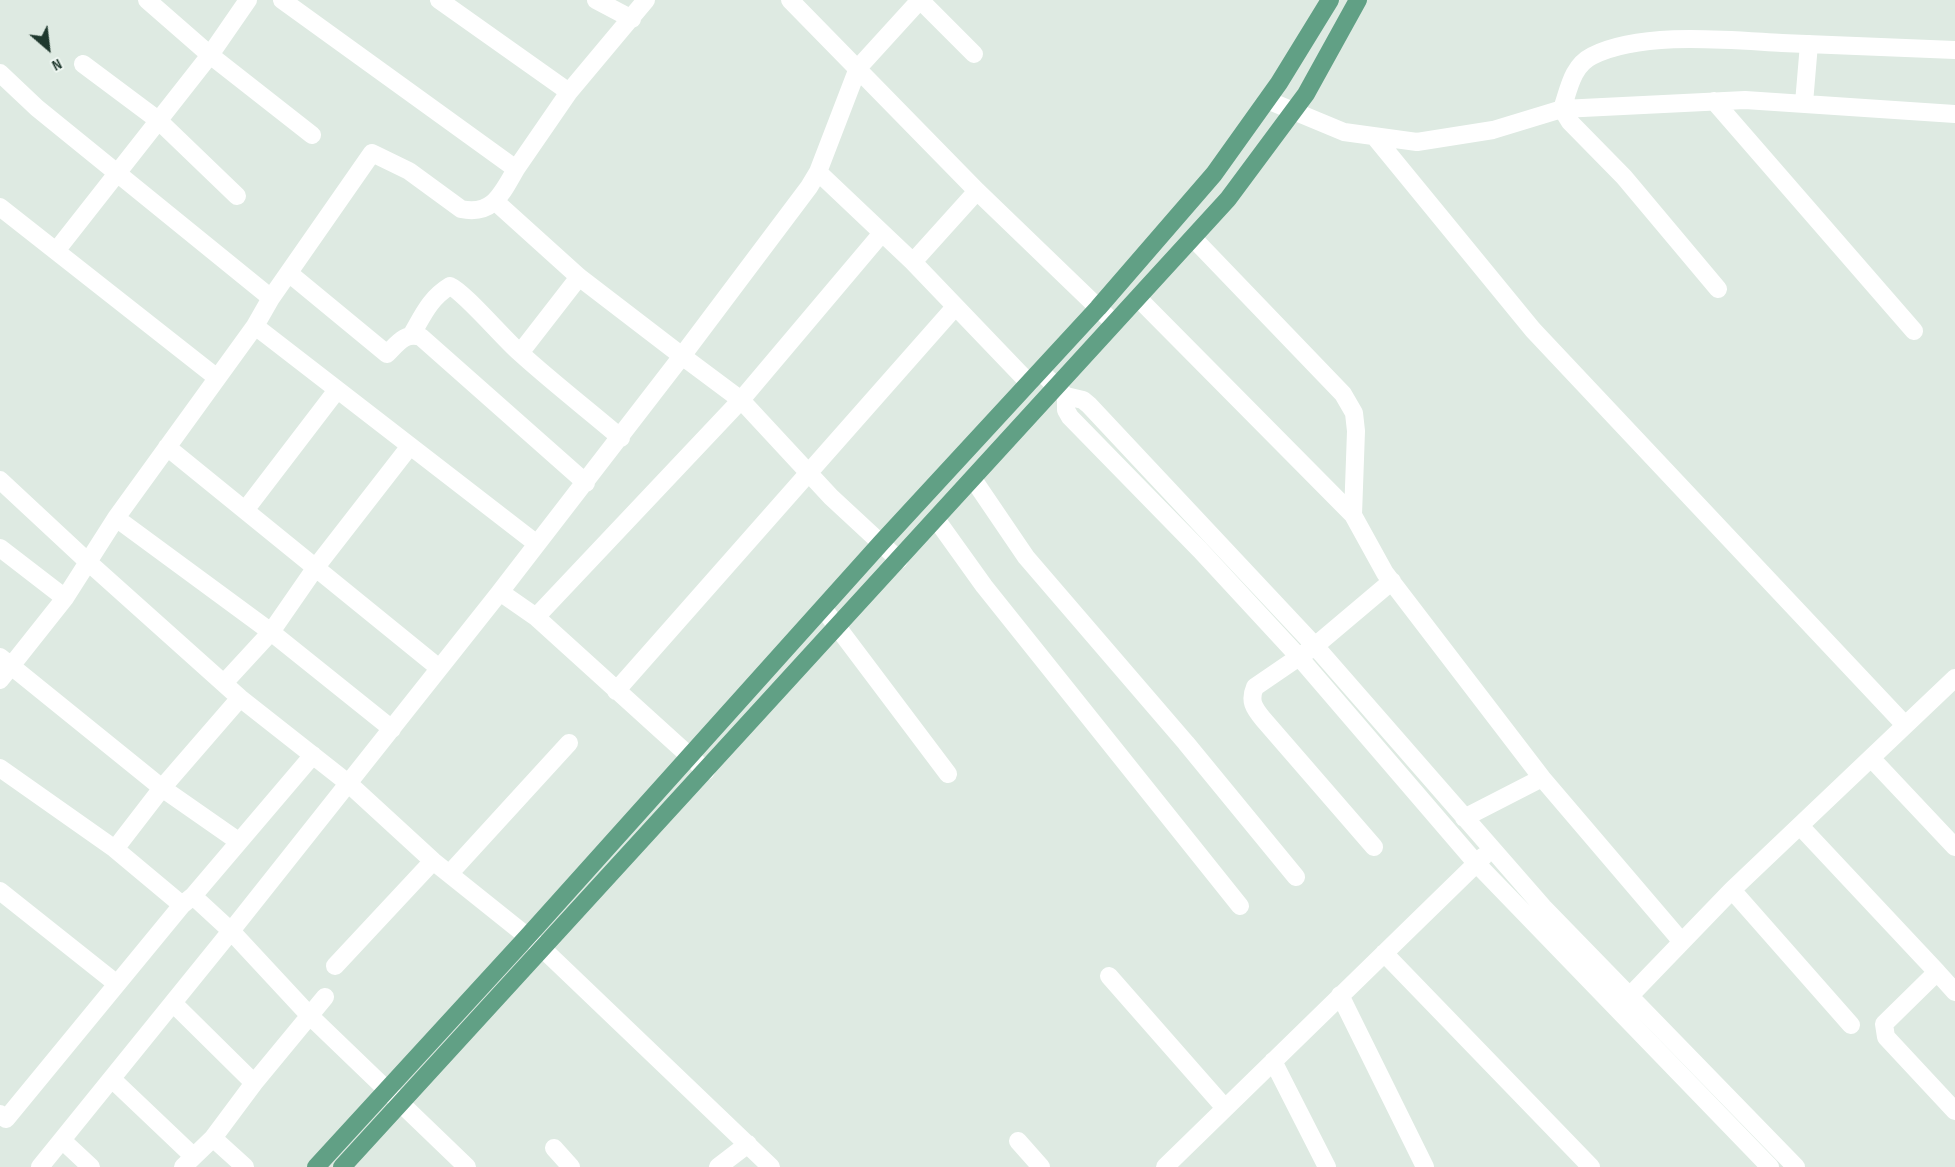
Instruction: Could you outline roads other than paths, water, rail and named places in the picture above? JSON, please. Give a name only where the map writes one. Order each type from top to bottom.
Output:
[{"type":"main road","points":[[316,1167],[528,936],[881,543],[1098,308],[1214,174],[1279,83],[1330,0]]},
{"type":"main road","points":[[342,1167],[973,479],[1061,391],[1114,324],[1228,199],[1306,94],[1358,0]]},
{"type":"street","points":[[147,0],[210,55],[312,135]]},
{"type":"street","points":[[56,251],[210,55],[248,0]]},
{"type":"street","points":[[282,0],[516,169]]},
{"type":"street","points":[[439,0],[569,92]]},
{"type":"street","points":[[596,0],[632,19]]},
{"type":"street","points":[[238,841],[162,788],[4,668],[65,598],[116,518],[255,326],[271,298],[290,274],[372,153],[408,171],[461,209],[482,210],[497,203],[516,169],[569,92],[646,0]]},
{"type":"street","points":[[790,0],[977,191],[1114,324]]},
{"type":"street","points":[[40,1167],[231,931],[586,483],[819,172],[858,68],[920,0],[974,54]]},
{"type":"street","points":[[1562,109],[1575,70],[1583,62],[1593,55],[1644,41],[1724,40],[1955,50]]},
{"type":"street","points":[[1804,103],[1809,44]]},
{"type":"street","points":[[83,64],[158,120],[237,195]]},
{"type":"street","points":[[0,73],[37,108],[271,298]]},
{"type":"street","points":[[1267,100],[1344,132],[1418,142],[1493,130],[1562,109],[1714,101],[1804,103],[1955,114]]},
{"type":"street","points":[[1714,101],[1914,331]]},
{"type":"street","points":[[1562,109],[1570,122],[1624,177],[1718,289]]},
{"type":"street","points":[[1374,136],[1533,330],[1905,725]]},
{"type":"street","points":[[819,172],[913,262],[955,307],[1035,377],[1089,405],[1315,646],[1543,907],[1796,1167]]},
{"type":"street","points":[[913,262],[977,191]]},
{"type":"street","points":[[497,203],[579,277],[741,400],[809,474],[899,560]]},
{"type":"street","points":[[0,207],[216,377]]},
{"type":"street","points":[[536,617],[741,400],[882,233]]},
{"type":"street","points":[[1193,238],[1343,394],[1354,412],[1356,431],[1353,515]]},
{"type":"street","points":[[290,274],[387,354],[405,337],[412,334],[430,302],[450,286],[460,290],[477,311],[520,353],[621,438]]},
{"type":"street","points":[[520,353],[579,277]]},
{"type":"street","points":[[1138,298],[1353,515],[1368,545],[1392,581],[1542,778],[1682,942]]},
{"type":"street","points":[[616,691],[955,307]]},
{"type":"street","points":[[255,326],[537,544]]},
{"type":"street","points":[[412,334],[421,337],[586,483]]},
{"type":"street","points":[[246,509],[337,390]]},
{"type":"street","points":[[1061,391],[1070,417],[1200,550],[1299,657],[1476,863],[1616,1011],[1770,1167]]},
{"type":"street","points":[[224,683],[271,632],[316,567],[410,446]]},
{"type":"street","points":[[167,447],[439,668]]},
{"type":"street","points":[[973,479],[1026,557],[1186,743],[1296,877]]},
{"type":"street","points":[[0,480],[240,698],[348,783],[433,861],[451,872],[543,949],[771,1167]]},
{"type":"street","points":[[116,518],[271,632],[392,729]]},
{"type":"street","points":[[936,519],[984,586],[1240,906]]},
{"type":"street","points":[[0,548],[65,598]]},
{"type":"street","points":[[1374,847],[1254,708],[1251,697],[1255,687],[1315,646],[1392,581]]},
{"type":"street","points":[[500,592],[536,617],[706,771]]},
{"type":"street","points":[[823,608],[948,774]]},
{"type":"street","points":[[1616,1011],[1732,890],[1955,678]]},
{"type":"street","points":[[115,849],[162,788],[240,698]]},
{"type":"street","points":[[451,872],[569,743]]},
{"type":"street","points":[[2,1120],[313,755]]},
{"type":"street","points":[[1871,758],[1955,847]]},
{"type":"street","points":[[0,768],[231,931],[310,1016],[403,1102],[467,1167]]},
{"type":"street","points":[[1464,818],[1542,778]]},
{"type":"street","points":[[1800,826],[1955,992]]},
{"type":"street","points":[[1168,1166],[1272,1061],[1491,848]]},
{"type":"street","points":[[335,966],[433,861]]},
{"type":"street","points":[[1732,890],[1851,1025]]},
{"type":"street","points":[[0,891],[117,984]]},
{"type":"street","points":[[1384,953],[1591,1167]]},
{"type":"street","points":[[1937,972],[1884,1024],[1883,1031],[1955,1111]]},
{"type":"street","points":[[1110,976],[1225,1108]]},
{"type":"street","points":[[1340,995],[1425,1167]]},
{"type":"street","points":[[112,1079],[188,1161],[213,1138],[254,1083],[325,997]]},
{"type":"street","points":[[173,1003],[254,1083]]},
{"type":"street","points":[[1272,1061],[1327,1167]]},
{"type":"street","points":[[213,1138],[245,1167]]},
{"type":"street","points":[[62,1140],[91,1167]]},
{"type":"street","points":[[1018,1141],[1041,1167]]},
{"type":"street","points":[[718,1167],[748,1144]]},
{"type":"street","points":[[554,1148],[571,1167]]}]
